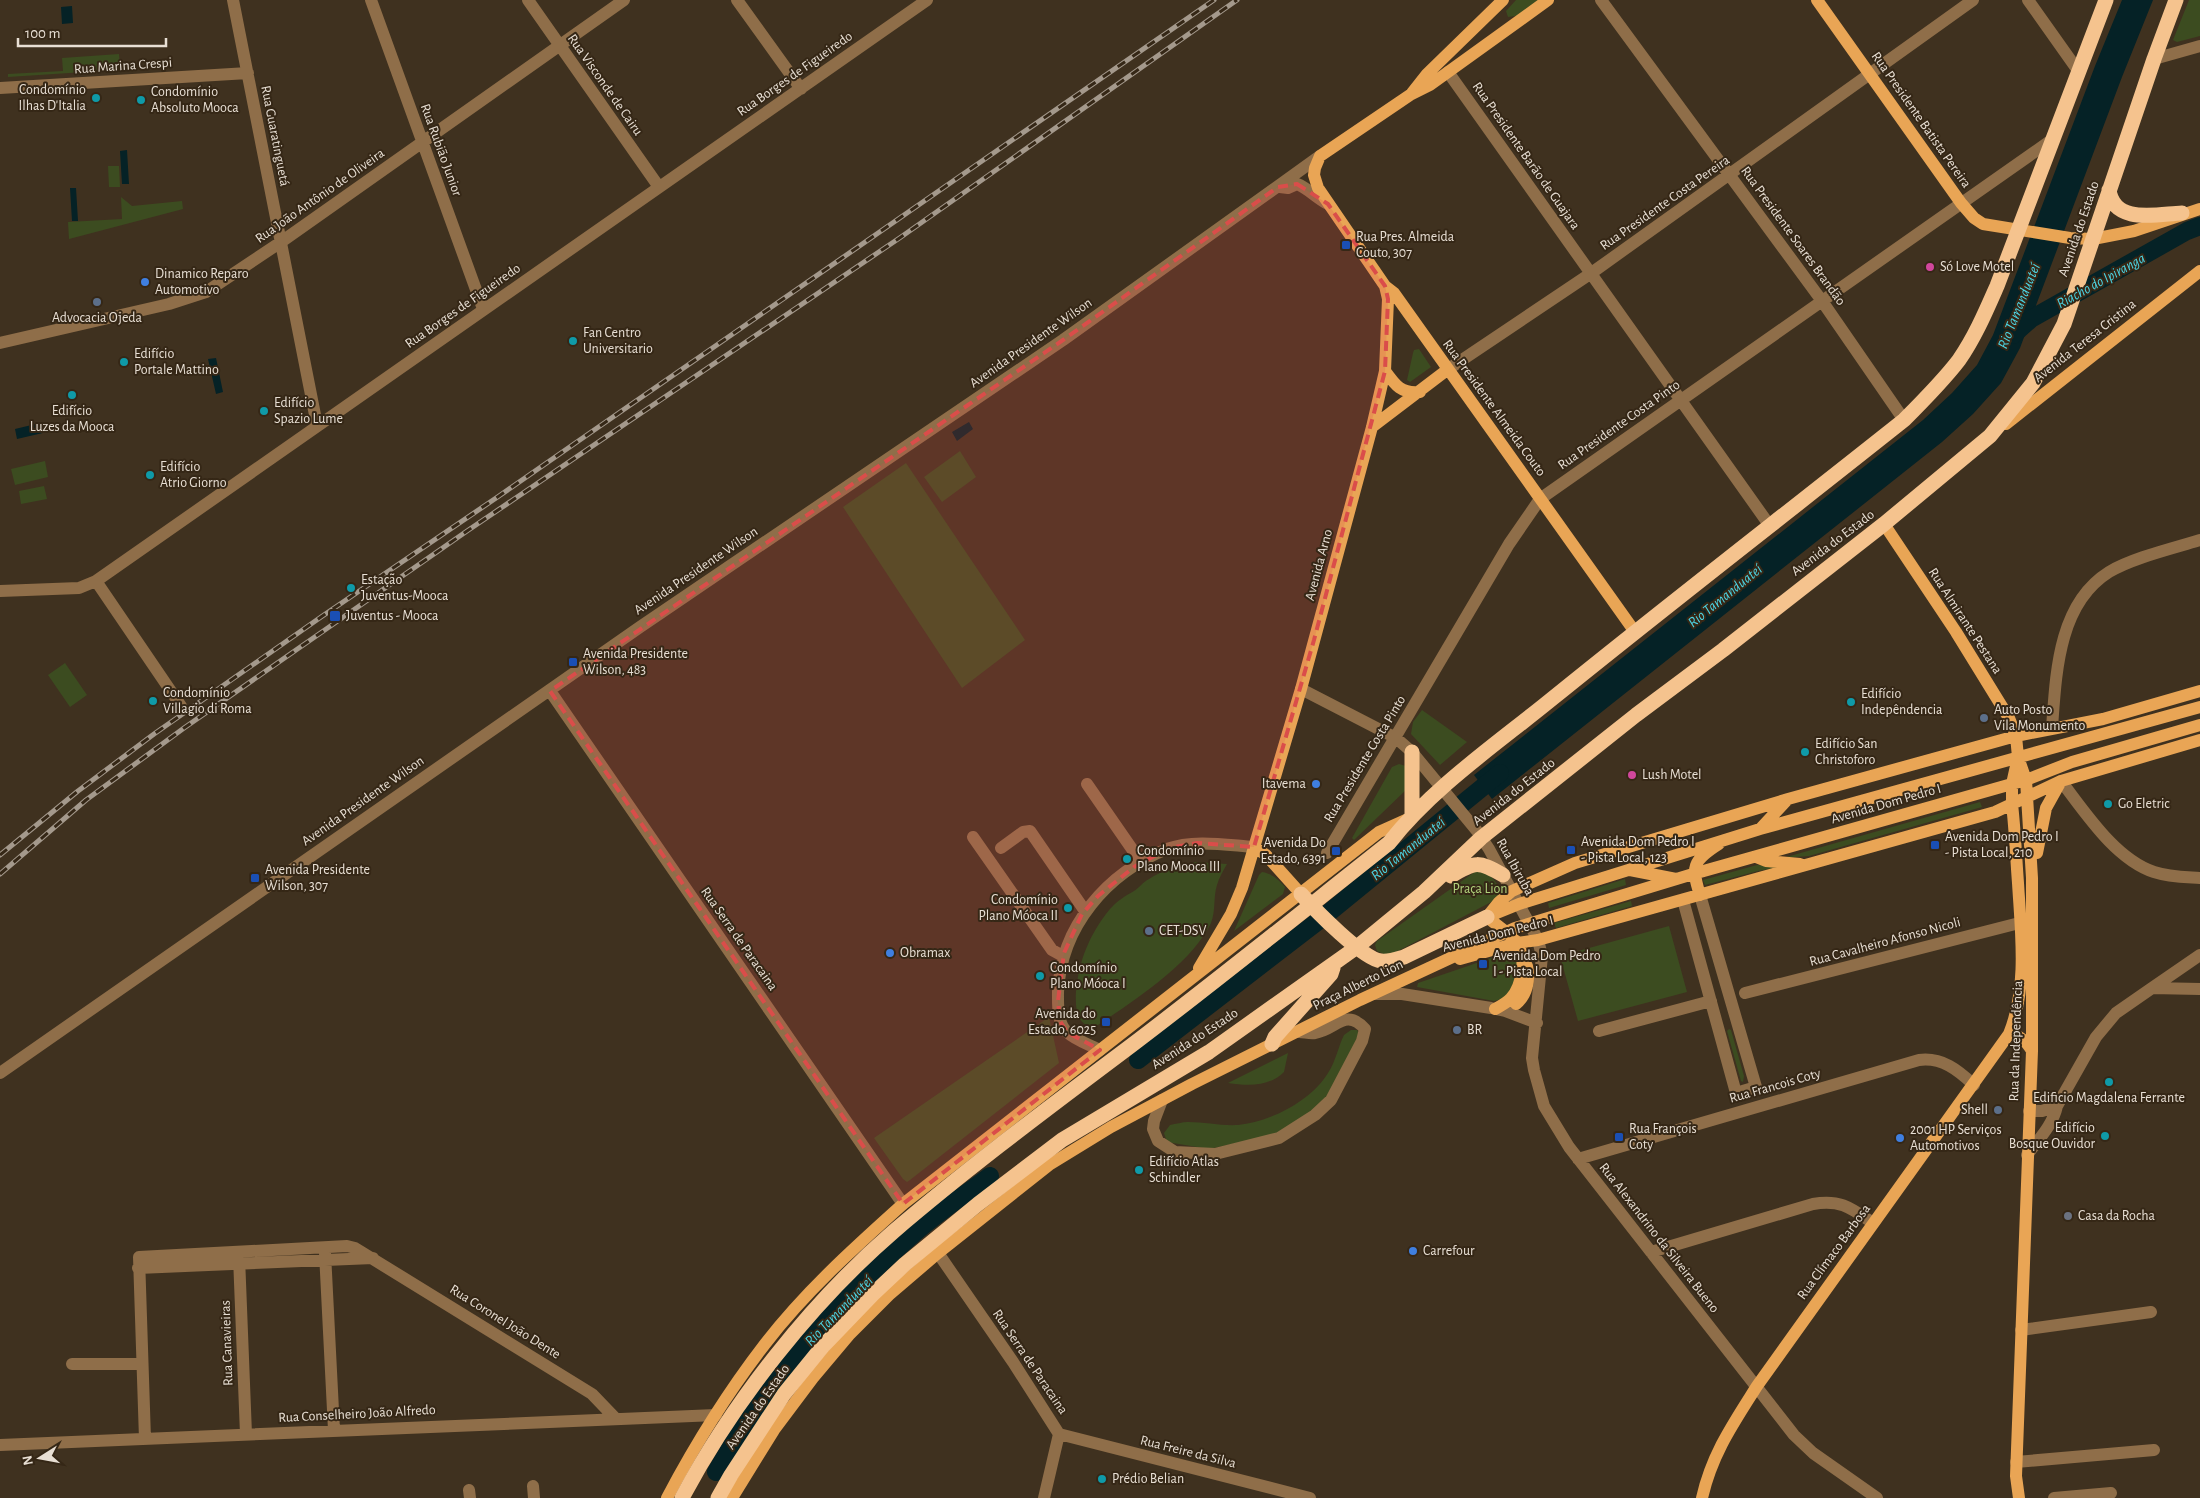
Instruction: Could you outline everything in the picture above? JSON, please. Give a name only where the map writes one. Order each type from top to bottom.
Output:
[{"type":"highway","name":"Avenida do Estado","points":[[682,1498],[698,1467],[723,1428],[776,1356],[855,1269],[892,1233],[1013,1136],[1169,1017],[1306,900],[1389,843],[1410,817],[1445,792],[1635,632],[1904,420],[1942,380],[1971,342],[2022,229],[2053,138],[2106,0]]},
{"type":"highway","name":"Avenida do Estado","points":[[718,1498],[784,1394],[829,1340],[905,1264],[978,1204],[1062,1140],[1209,1052],[1356,947],[1424,892],[1479,835],[1636,714],[1723,650],[1884,524],[1990,436],[2034,383],[2064,324],[2083,269],[2082,238],[2109,190],[2176,0]]},
{"type":"highway","points":[[2109,190],[2115,207],[2125,213],[2182,214]]},
{"type":"highway","points":[[1410,817],[1412,752]]},
{"type":"highway","points":[[1424,892],[1468,865],[1485,864],[1503,875]]},
{"type":"highway","points":[[1306,900],[1356,947],[1375,959],[1390,962],[1487,917]]},
{"type":"highway","points":[[1272,1044],[1275,1037],[1331,974],[1335,962]]},
{"type":"main road","name":"Avenida Presidente Wilson","points":[[1410,94],[1427,74],[1503,0]]},
{"type":"main road","name":"Avenida Presidente Wilson","points":[[1320,156],[1410,94],[1430,85],[1548,0]]},
{"type":"main road","name":"Rua Presidente Batista Pereira","points":[[1817,0],[1974,218],[1983,224],[2022,229]]},
{"type":"main road","name":"Rua Presidente Almeida Couto","points":[[1320,156],[1314,175],[1318,188],[1328,204],[1385,286],[1394,293],[1635,632]]},
{"type":"main road","points":[[2022,229],[2082,238],[2134,231],[2200,208]]},
{"type":"main road","name":"Avenida Teresa Cristina","points":[[1990,436],[2047,389],[2200,270]]},
{"type":"main road","name":"Avenida Arno","points":[[1254,846],[1301,688],[1372,427],[1384,371],[1388,299],[1385,286]]},
{"type":"main road","name":"Rua Presidente Costa Pereira","points":[[1372,427],[1421,392],[1447,370]]},
{"type":"main road","points":[[1384,371],[1399,389],[1410,393],[1421,392]]},
{"type":"main road","name":"Rua Almirante Pestana","points":[[1884,524],[1956,632],[2009,718],[2016,736]]},
{"type":"main road","name":"Avenida Dom Pedro I","points":[[1487,917],[1499,902],[1512,891],[1574,863],[1788,799],[2016,736],[2102,719],[2200,692]]},
{"type":"main road","name":"Avenida Dom Pedro I","points":[[1487,917],[1519,904],[1729,838],[2200,707]]},
{"type":"main road","name":"Avenida Dom Pedro I","points":[[1431,966],[1529,923],[1693,874],[2026,780],[2072,762],[2200,725]]},
{"type":"main road","name":"Rua da Independência","points":[[2009,1034],[2017,1011],[2032,878],[2026,780],[2018,757],[2016,736]]},
{"type":"main road","name":"Avenida Dom Pedro I","points":[[1431,966],[1517,943],[1538,940],[1995,812],[2061,781],[2200,740]]},
{"type":"main road","name":"Rua da Independência","points":[[2018,757],[2012,784],[2012,804],[2026,921],[2032,1050],[2028,1111],[2016,1462],[2019,1498]]},
{"type":"main road","points":[[2032,878],[2046,808],[2072,762]]},
{"type":"main road","points":[[1760,829],[1788,799]]},
{"type":"main road","points":[[1700,895],[1693,874],[1699,859],[1729,838]]},
{"type":"main road","points":[[1191,979],[1212,949],[1231,914],[1254,846],[1266,855],[1306,900]]},
{"type":"main road","points":[[1756,857],[1766,861],[1808,865]]},
{"type":"main road","points":[[1626,870],[1654,873],[1676,879],[1683,900]]},
{"type":"main road","name":"Avenida do Estado","points":[[667,1498],[716,1415],[764,1345],[790,1314],[849,1253],[903,1204],[1191,979],[1306,900]]},
{"type":"main road","points":[[1487,917],[1517,943],[1527,966],[1529,976],[1528,985],[1518,1003],[1500,1010]]},
{"type":"main road","name":"Praça Alberto Lion","points":[[1272,1044],[1431,966]]},
{"type":"main road","points":[[2009,1034],[2023,1039],[2032,1050]]},
{"type":"main road","name":"Rua Clímaco Barbosa","points":[[1702,1498],[1712,1461],[1724,1436],[1757,1386],[2009,1034]]},
{"type":"main road","name":"Avenida do Estado","points":[[732,1498],[774,1430],[850,1334],[876,1308],[938,1253],[1048,1165],[1081,1144],[1272,1044]]},
{"type":"street","name":"Rua Guaratinguetá","points":[[233,0],[317,425]]},
{"type":"street","name":"Rua Rubião Junior","points":[[371,0],[483,309]]},
{"type":"street","name":"Rua Visconde de Cairu","points":[[528,0],[659,187]]},
{"type":"street","name":"Rua João Antônio de Oliveira","points":[[0,343],[187,299],[206,292],[224,282],[624,0]]},
{"type":"street","points":[[737,0],[801,89]]},
{"type":"street","name":"Rua Borges de Figueiredo","points":[[0,591],[79,588],[96,581],[927,0]]},
{"type":"street","name":"Rua Presidente Soares Brandão","points":[[1602,0],[1822,301],[1904,420]]},
{"type":"street","name":"Rua Presidente Costa Pereira","points":[[1447,370],[1590,274],[1973,0]]},
{"type":"street","points":[[2028,0],[2079,72]]},
{"type":"street","points":[[2154,59],[2200,46]]},
{"type":"street","name":"Rua Presidente Barão de Guajara","points":[[1448,72],[1770,526]]},
{"type":"street","name":"Rua Marina Crespi","points":[[0,88],[248,73]]},
{"type":"street","name":"Rua Presidente Costa Pinto","points":[[1327,853],[1509,544],[1540,499],[2053,138]]},
{"type":"street","name":"Avenida Presidente Wilson","points":[[0,1072],[640,627],[1063,340],[1320,156]]},
{"type":"street","name":"Rua Presidente Almeida Couto","points":[[1278,187],[1288,188],[1297,184],[1303,186],[1316,199],[1328,204]]},
{"type":"street","points":[[2052,728],[2059,660],[2066,631],[2074,609],[2089,588],[2110,571],[2154,553],[2200,540]]},
{"type":"street","points":[[96,581],[181,706]]},
{"type":"street","name":"Rua Ibiruba","points":[[1301,688],[1396,738],[1412,752],[1479,835],[1538,940]]},
{"type":"street","name":"Rua Serra de Paracaina","points":[[550,691],[903,1204]]},
{"type":"street","points":[[2061,781],[2111,842],[2123,853],[2152,872],[2200,878]]},
{"type":"street","points":[[1088,784],[1141,862]]},
{"type":"street","points":[[1001,848],[1023,832],[1030,831],[1085,911]]},
{"type":"street","points":[[973,837],[1052,950],[1063,956]]},
{"type":"street","points":[[1100,1050],[1066,1032],[1060,1021],[1058,1001],[1059,976],[1063,956],[1073,931],[1085,911],[1112,882],[1141,862],[1169,848],[1197,843],[1254,846]]},
{"type":"street","points":[[1683,900],[1736,1092],[1756,1087],[1700,895]]},
{"type":"street","name":"Rua Cavalheiro Afonso Nicoli","points":[[1745,994],[2026,921]]},
{"type":"street","name":"Rua Alexandrino da Silveira Bueno","points":[[1538,940],[1542,956],[1532,1058],[1542,1098],[1557,1128],[1578,1158],[1794,1435],[1813,1453],[1877,1498]]},
{"type":"street","points":[[2027,1155],[2048,1127],[2057,1106],[2105,1024],[2116,1013],[2200,955]]},
{"type":"street","points":[[1707,986],[1725,980]]},
{"type":"street","points":[[2152,988],[2200,989]]},
{"type":"street","points":[[1374,994],[1402,994],[1500,1010],[1536,1023]]},
{"type":"street","points":[[1599,1032],[1711,1002]]},
{"type":"street","name":"Praça Alberto Lion","points":[[1162,1100],[1153,1129],[1158,1141],[1174,1152],[1215,1154],[1279,1138],[1315,1115],[1331,1100],[1362,1042],[1365,1029],[1355,1020],[1346,1019],[1315,1033],[1299,1032]]},
{"type":"street","points":[[1718,1025],[1736,1019]]},
{"type":"street","name":"Rua Francois Coty","points":[[1578,1158],[1919,1060],[1930,1058],[1944,1062],[1974,1085]]},
{"type":"street","points":[[2028,1111],[2042,1111],[2057,1106]]},
{"type":"street","points":[[1651,1252],[1828,1201],[1840,1203],[1873,1223]]},
{"type":"street","name":"Rua Coronel João Dente","points":[[138,1268],[139,1257],[143,1256],[347,1246],[373,1258],[592,1394],[616,1418]]},
{"type":"street","points":[[325,1247],[334,1430]]},
{"type":"street","name":"Rua Canavieiras","points":[[238,1250],[246,1434]]},
{"type":"street","name":"Rua Serra de Paracaina","points":[[938,1253],[1059,1434],[1044,1498]]},
{"type":"street","points":[[145,1439],[138,1268],[373,1258]]},
{"type":"street","points":[[2021,1330],[2151,1312]]},
{"type":"street","points":[[72,1364],[142,1364]]},
{"type":"street","name":"Rua Conselheiro João Alfredo","points":[[0,1445],[716,1415]]},
{"type":"street","name":"Rua Freire da Silva","points":[[1059,1434],[1267,1493],[1310,1498]]},
{"type":"street","points":[[2016,1462],[2154,1450]]},
{"type":"street","points":[[2054,1498],[2111,1493]]},
{"type":"highlighted area","points":[[1297,184],[1328,204],[1385,286],[1388,299],[1385,371],[1314,640],[1254,847],[1197,843],[1169,848],[1134,867],[1098,896],[1082,914],[1064,953],[1058,1001],[1060,1021],[1067,1032],[1100,1050],[903,1204],[550,691],[1063,340],[1278,187]]},
{"type":"green space","points":[[1516,0],[1542,0],[1522,15],[1508,17],[1506,11]]},
{"type":"green space","points":[[2189,0],[2200,0],[2200,36],[2177,42],[2173,40]]},
{"type":"green space","points":[[119,54],[120,67],[130,67],[130,69],[8,77],[8,74],[63,71],[62,58]]},
{"type":"green space","points":[[108,166],[119,166],[120,187],[109,187]]},
{"type":"green space","points":[[121,197],[132,206],[182,201],[183,209],[69,239],[68,222],[122,219]]},
{"type":"green space","points":[[1419,349],[1431,367],[1410,382],[1407,380],[1413,353],[1414,350]]},
{"type":"green space","points":[[960,451],[976,477],[942,502],[924,477]]},
{"type":"green space","points":[[45,461],[48,477],[15,485],[11,469]]},
{"type":"green space","points":[[906,463],[1025,640],[962,688],[843,507]]},
{"type":"green space","points":[[44,486],[47,499],[21,504],[19,491]]},
{"type":"green space","points":[[65,663],[87,695],[70,707],[48,675]]},
{"type":"green space","points":[[1422,710],[1467,742],[1440,765],[1411,734],[1413,722]]},
{"type":"green space","points":[[1399,764],[1406,766],[1407,789],[1354,840],[1352,838],[1392,767]]},
{"type":"green space","points":[[1980,802],[1982,807],[1809,856],[1783,858]]},
{"type":"green space","points":[[1196,862],[1227,864],[1217,885],[1211,923],[1202,938],[1176,967],[1145,993],[1098,1025],[1087,1025],[1080,1019],[1077,1009],[1077,982],[1086,949],[1100,923],[1115,904],[1147,880],[1166,871]]},
{"type":"green space","points":[[1757,865],[1785,866],[1705,885],[1703,880]]},
{"type":"green space","name":"Praça Lion","points":[[1476,871],[1489,873],[1499,887],[1499,895],[1495,900],[1394,953],[1386,955],[1377,951],[1375,945],[1377,941]]},
{"type":"green space","points":[[1262,872],[1272,876],[1285,887],[1283,894],[1234,931],[1259,875]]},
{"type":"green space","points":[[1625,879],[1626,885],[1549,908],[1548,903]]},
{"type":"green space","points":[[1631,901],[1632,906],[1556,928],[1554,923]]},
{"type":"green space","points":[[1669,926],[1687,992],[1578,1021],[1560,956]]},
{"type":"green space","points":[[1509,952],[1517,956],[1518,961],[1513,990],[1502,999],[1494,1001],[1417,987],[1418,983]]},
{"type":"green space","points":[[1049,1017],[1059,1063],[910,1180],[907,1182],[903,1179],[874,1138]]},
{"type":"green space","points":[[1351,1030],[1357,1030],[1359,1033],[1354,1049],[1325,1100],[1309,1115],[1273,1135],[1209,1149],[1167,1142],[1164,1133],[1170,1125],[1188,1122],[1238,1125],[1263,1120],[1289,1108],[1311,1093],[1321,1083],[1331,1068],[1344,1035]]},
{"type":"green space","points":[[1731,1030],[1744,1076],[1743,1082],[1741,1081],[1727,1031]]},
{"type":"green space","points":[[1288,1053],[1284,1072],[1272,1080],[1251,1085],[1228,1083]]},
{"type":"water","name":"Rio Tamanduateí","points":[[2122,0],[2153,0],[2020,348],[2001,383],[1973,414],[1942,442],[1492,799],[1474,775],[1923,420],[1952,393],[1977,365],[1993,335]]},
{"type":"water","points":[[72,6],[73,23],[62,24],[61,7]]},
{"type":"water","points":[[127,150],[129,184],[122,184],[120,151]]},
{"type":"water","points":[[70,188],[76,188],[78,221],[72,221]]},
{"type":"water","points":[[216,358],[223,392],[216,394],[208,359]]},
{"type":"water","points":[[44,422],[47,432],[17,439],[15,429]]},
{"type":"water","points":[[969,422],[973,429],[957,441],[952,432]]},
{"type":"waterway","name":"Riacho do Ipiranga","points":[[2013,335],[2031,319],[2187,231],[2200,226]]},
{"type":"waterway","name":"Rio Tamanduateí","points":[[1138,1060],[1326,915],[1500,773]]},
{"type":"waterway","name":"Rio Tamanduateí","points":[[716,1472],[758,1405],[832,1313],[917,1231],[990,1176]]},
{"type":"railway","points":[[0,855],[78,791],[154,734],[1214,0]]},
{"type":"railway","points":[[0,874],[86,800],[184,728],[467,531],[901,237],[1237,0]]},
{"type":"place","name":"Condomínio Ilhas D'Italia","points":[[96,98]]},
{"type":"place","name":"Condomínio Absoluto Mooca","points":[[141,100]]},
{"type":"place","name":"Rua Pres. Almeida Couto, 307","points":[[1346,245]]},
{"type":"place","name":"Só Love Motel","points":[[1930,267]]},
{"type":"place","name":"Dinamico Reparo Automotivo","points":[[145,282]]},
{"type":"place","name":"Advocacia Ojeda","points":[[97,302]]},
{"type":"place","name":"Fan Centro Universitario","points":[[573,341]]},
{"type":"place","name":"Edifício Portale Mattino","points":[[124,362]]},
{"type":"place","name":"Edifício Luzes da Mooca","points":[[72,395]]},
{"type":"place","name":"Edifício Spazio Lume","points":[[264,411]]},
{"type":"place","name":"Edifício Atrio Giorno","points":[[150,475]]},
{"type":"place","name":"Estação Juventus-Mooca","points":[[351,588]]},
{"type":"place","name":"Juventus - Mooca","points":[[335,616]]},
{"type":"place","name":"Avenida Presidente Wilson, 483","points":[[573,662]]},
{"type":"place","name":"Condomínio Villagio di Roma","points":[[153,701]]},
{"type":"place","name":"Edifício Indepêndencia","points":[[1851,702]]},
{"type":"place","name":"Auto Posto Vila Monumento","points":[[1984,718]]},
{"type":"place","name":"Edifício San Christoforo","points":[[1805,752]]},
{"type":"place","name":"Lush Motel","points":[[1632,775]]},
{"type":"place","name":"Itavema","points":[[1316,784]]},
{"type":"place","name":"Go Eletric","points":[[2108,804]]},
{"type":"place","name":"Avenida Dom Pedro I - Pista Local, 210","points":[[1935,845]]},
{"type":"place","name":"Avenida Dom Pedro I - Pista Local, 123","points":[[1571,850]]},
{"type":"place","name":"Avenida Do Estado, 6391","points":[[1336,851]]},
{"type":"place","name":"Condomínio Plano Mooca III","points":[[1127,859]]},
{"type":"place","name":"Avenida Presidente Wilson, 307","points":[[255,878]]},
{"type":"place","name":"Condomínio Plano Móoca II","points":[[1068,908]]},
{"type":"place","name":"CET-DSV","points":[[1149,931]]},
{"type":"place","name":"Obramax","points":[[890,953]]},
{"type":"place","name":"Avenida Dom Pedro I - Pista Local","points":[[1483,964]]},
{"type":"place","name":"Condomínio Plano Móoca I","points":[[1040,976]]},
{"type":"place","name":"Avenida do Estado, 6025","points":[[1106,1022]]},
{"type":"place","name":"BR","points":[[1457,1030]]},
{"type":"place","name":"Edificio Magdalena Ferrante","points":[[2109,1082]]},
{"type":"place","name":"Shell","points":[[1998,1110]]},
{"type":"place","name":"Edifício Bosque Ouvidor","points":[[2105,1136]]},
{"type":"place","name":"Rua François Coty","points":[[1619,1137]]},
{"type":"place","name":"2001 HP Serviços Automotivos","points":[[1900,1138]]},
{"type":"place","name":"Edifício Atlas Schindler","points":[[1139,1170]]},
{"type":"place","name":"Casa da Rocha","points":[[2068,1216]]},
{"type":"place","name":"Carrefour","points":[[1413,1251]]},
{"type":"place","name":"Prédio Belian","points":[[1102,1479]]}]
